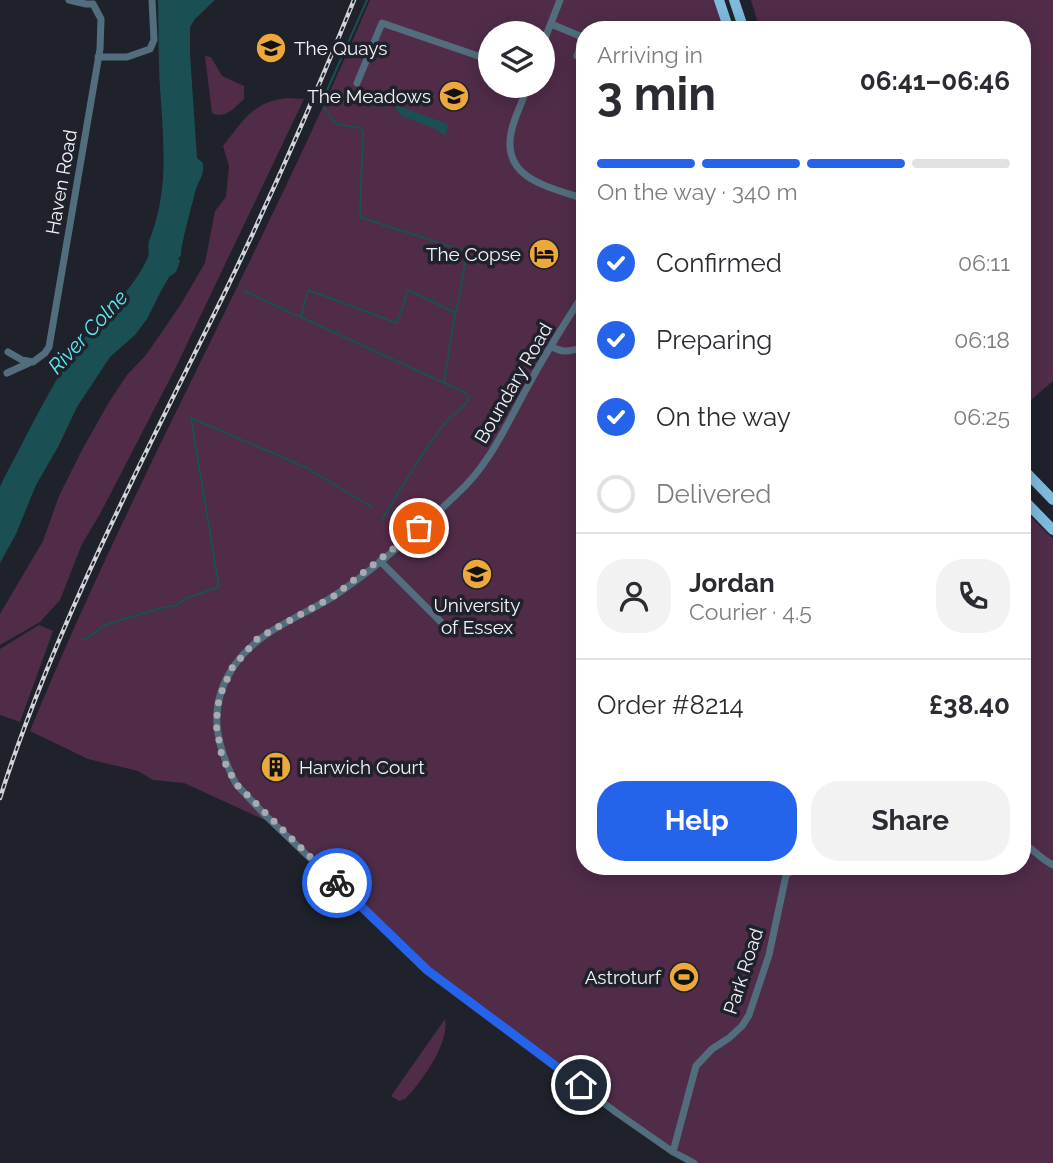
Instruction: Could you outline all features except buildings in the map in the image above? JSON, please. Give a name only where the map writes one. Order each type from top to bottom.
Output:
[{"type":"main road","points":[[718,0],[724,21]]},
{"type":"main road","points":[[734,0],[741,21]]},
{"type":"main road","points":[[1031,477],[1053,500]]},
{"type":"main road","points":[[1031,507],[1053,530]]},
{"type":"street","points":[[69,0],[86,4],[95,2]]},
{"type":"street","points":[[98,57],[127,57],[150,49],[154,40],[152,0]]},
{"type":"street","points":[[552,21],[560,0]]},
{"type":"street","name":"Haven Road","points":[[7,373],[38,359],[49,346],[98,57],[101,19],[95,2]]},
{"type":"street","points":[[357,83],[378,27],[382,23],[478,56]]},
{"type":"street","points":[[555,26],[576,34]]},
{"type":"street","points":[[524,98],[511,133],[510,150],[515,166],[524,176],[563,195],[576,197]]},
{"type":"street","name":"Boundary Road","points":[[576,306],[490,456],[460,491],[380,561],[334,596],[258,638],[239,659],[224,682],[216,724],[222,757],[236,784],[427,970],[617,1113],[673,1152],[694,1163]]},
{"type":"street","points":[[551,346],[559,352],[576,349]]},
{"type":"street","points":[[8,352],[29,362]]},
{"type":"street","points":[[380,561],[440,621]]},
{"type":"street","points":[[1031,848],[1040,860],[1053,864]]},
{"type":"street","name":"Park Road","points":[[673,1152],[696,1066],[712,1049],[742,1026],[749,1016],[769,955],[787,875]]},
{"type":"shaded area","points":[[158,0],[215,0],[190,27],[197,158],[203,163],[203,168],[182,243],[181,256],[178,258],[180,261],[147,319],[135,335],[110,357],[77,407],[36,485],[16,534],[0,563],[0,487],[4,478],[69,360],[135,280],[149,255],[148,243],[159,206],[163,172]]},
{"type":"shaded area","name":"University of Essex","points":[[370,0],[714,0],[720,21],[576,21],[576,875],[1031,875],[1031,517],[1053,539],[1053,1163],[694,1163],[673,1152],[451,990],[278,826],[184,783],[153,780],[138,771],[88,759],[30,731],[111,547],[287,184]]},
{"type":"shaded area","points":[[751,0],[1053,0],[1053,381],[1031,400],[1031,21],[757,21]]},
{"type":"shaded area","points":[[205,56],[211,57],[222,76],[244,86],[244,99],[225,114],[212,113]]},
{"type":"shaded area","points":[[288,98],[304,99],[176,367],[82,544],[60,600],[40,622],[0,645],[0,614],[43,541],[59,496],[82,450],[109,402],[127,375],[146,355],[205,263],[215,211],[226,197],[229,166],[223,146],[257,108]]},
{"type":"shaded area","points":[[393,104],[445,123],[448,126],[445,136],[435,129],[400,115]]},
{"type":"shaded area","points":[[39,625],[53,631],[20,722],[0,715],[0,649]]},
{"type":"shaded area","points":[[445,1019],[439,1051],[419,1083],[405,1099],[399,1101],[391,1096]]},
{"type":"waterway","points":[[313,96],[325,95],[367,0]]},
{"type":"waterway","points":[[301,317],[308,290],[397,323],[408,290],[456,313],[467,252],[360,217],[363,131],[360,128],[336,124],[325,109],[322,95]]},
{"type":"waterway","points":[[244,291],[466,393],[469,397],[464,406],[447,420],[382,520]]},
{"type":"waterway","points":[[444,382],[455,315]]},
{"type":"waterway","points":[[82,639],[105,625],[175,606],[187,598],[219,587],[191,418],[307,468],[373,508]]},
{"type":"railway","points":[[0,798],[48,667],[76,602],[261,215],[354,0]]},
{"type":"way so far","points":[[337,883],[236,784],[222,757],[216,724],[219,698],[232,668],[258,638],[334,596],[419,528]]},
{"type":"place","name":"The Quays","points":[[271,48]]},
{"type":"place","name":"The Meadows","points":[[454,96]]},
{"type":"place","name":"The Copse","points":[[544,254]]},
{"type":"place","name":"University of Essex","points":[[477,574]]},
{"type":"place","name":"Harwich Court","points":[[276,767]]},
{"type":"place","name":"Astroturf","points":[[684,977]]},
{"type":"route","points":[[337,883],[412,958],[451,990],[581,1085]]},
{"type":"water label","name":"River Colne","points":[[88,332]]}]
